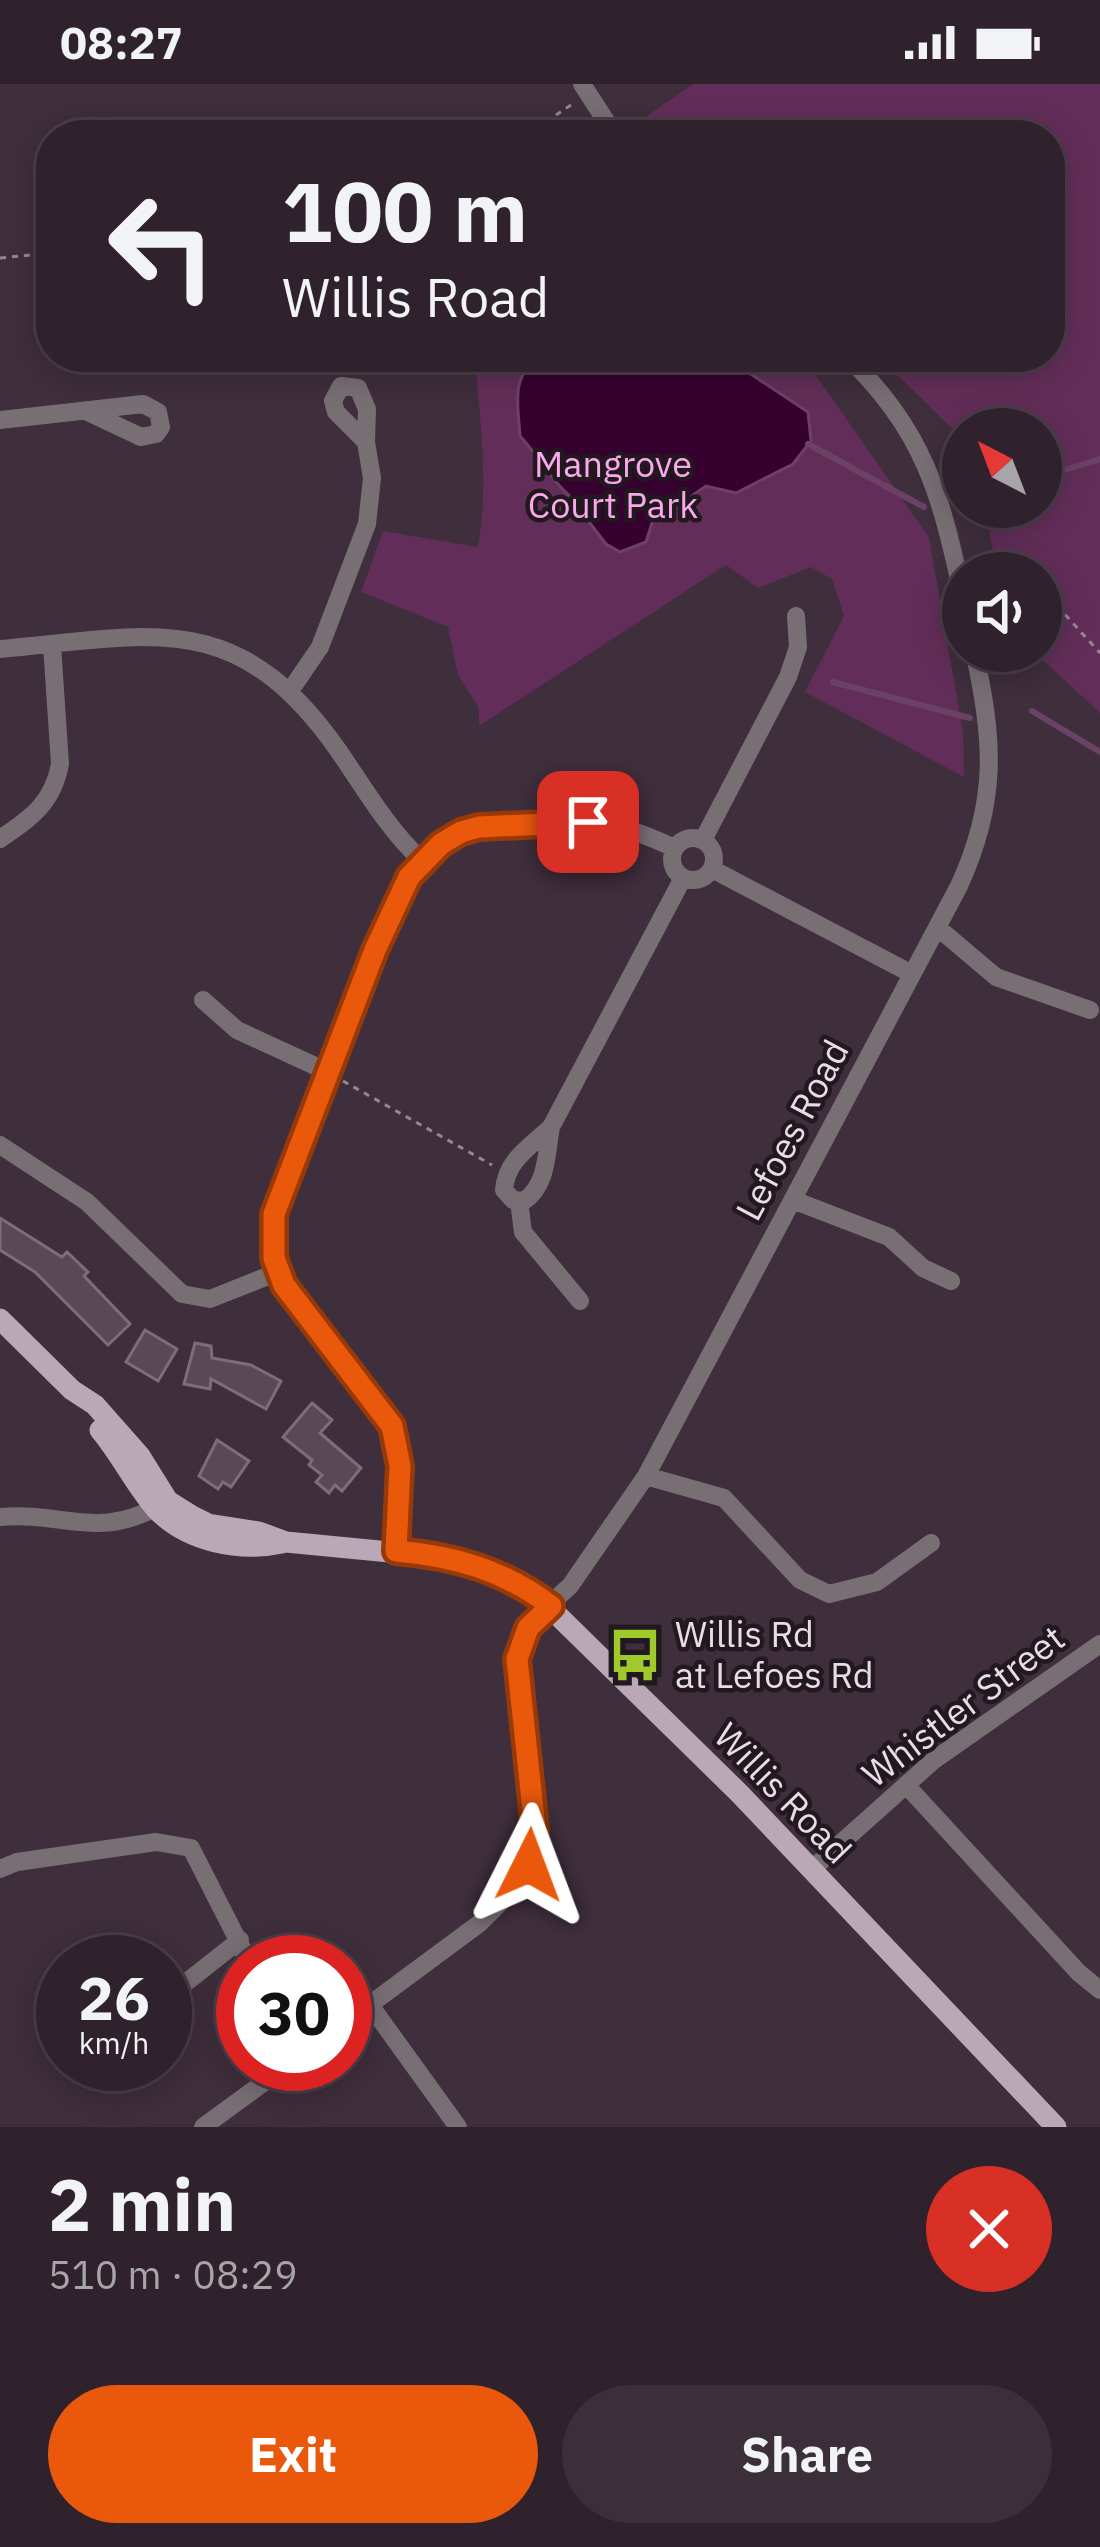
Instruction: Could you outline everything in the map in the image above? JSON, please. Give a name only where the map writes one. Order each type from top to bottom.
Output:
[{"type":"main road","points":[[0,1318],[72,1390],[162,1505]]},
{"type":"main road","name":"Willis Road","points":[[162,1505],[186,1530],[217,1542],[396,1551],[473,1564],[506,1577],[551,1606],[812,1869],[1056,2127]]},
{"type":"street","points":[[591,87],[608,120]]},
{"type":"street","points":[[862,372],[892,403],[924,455],[952,552]]},
{"type":"street","points":[[0,420],[86,411]]},
{"type":"street","points":[[290,691],[320,647],[368,524],[373,494],[366,442]]},
{"type":"street","points":[[704,840],[788,677],[798,647],[796,616]]},
{"type":"street","points":[[0,649],[153,635],[176,636],[240,656],[290,691],[338,750],[386,824],[422,861]]},
{"type":"street","points":[[0,839],[33,818],[57,782],[60,764],[52,644]]},
{"type":"street","name":"Lefoes Road","points":[[372,2003],[499,1908],[529,1865],[535,1829],[517,1659],[528,1628],[607,1537],[646,1476],[976,847],[989,788],[990,740],[978,672]]},
{"type":"street","points":[[396,1551],[400,1466],[392,1426],[278,1272],[272,1248],[274,1214],[326,1071],[391,910],[422,861],[441,844],[479,827],[568,822],[620,825],[674,848]]},
{"type":"street","points":[[691,837],[704,840],[715,856],[712,869],[695,880],[682,878],[672,861],[674,848],[691,837]]},
{"type":"street","points":[[712,869],[912,974]]},
{"type":"street","points":[[519,1202],[534,1192],[545,1169],[551,1126],[682,878]]},
{"type":"street","points":[[937,927],[996,977],[1090,1010]]},
{"type":"street","points":[[203,1000],[237,1030],[326,1071]]},
{"type":"street","points":[[519,1202],[507,1197],[507,1173],[551,1126]]},
{"type":"street","points":[[0,1145],[87,1202],[182,1294],[210,1298],[278,1272]]},
{"type":"street","points":[[793,1199],[889,1237],[923,1268],[951,1281]]},
{"type":"street","points":[[519,1202],[524,1232],[580,1301]]},
{"type":"street","points":[[646,1476],[724,1498],[800,1580],[830,1594],[877,1582],[931,1543]]},
{"type":"street","points":[[0,1517],[26,1515],[89,1526],[127,1520],[162,1505]]},
{"type":"street","name":"Whistler Street","points":[[812,1869],[971,1731],[1100,1644]]},
{"type":"street","points":[[906,1785],[1078,1973],[1100,1990]]},
{"type":"street","points":[[0,1869],[17,1862],[156,1842],[191,1848],[237,1935]]},
{"type":"street","points":[[192,1978],[216,1959]]},
{"type":"street","points":[[372,2008],[458,2127]]},
{"type":"street","points":[[203,2127],[252,2091]]},
{"type":"path","points":[[546,120],[591,87]]},
{"type":"path","points":[[0,258],[36,255]]},
{"type":"path","points":[[1062,611],[1100,653]]},
{"type":"path","points":[[326,1071],[507,1173]]},
{"type":"green space","points":[[693,84],[1100,84],[1100,713],[1056,672],[1062,672],[1062,552],[993,552],[989,528],[1062,528],[1062,408],[942,408],[942,418],[894,372],[1065,372],[1065,120],[641,120]]},
{"type":"green space","name":"Mangrove Court Park","points":[[476,372],[814,372],[929,537],[942,612],[942,672],[952,672],[963,733],[964,777],[805,692],[844,616],[832,579],[811,567],[758,588],[726,565],[479,726],[479,708],[458,675],[448,627],[361,592],[383,531],[478,547],[483,476]]},
{"type":"shaded area","points":[[748,372],[808,412],[811,441],[793,464],[736,493],[706,486],[652,523],[646,542],[620,552],[606,544],[589,522],[591,508],[562,488],[520,436],[518,402],[524,373]]},
{"type":"building","points":[[0,1218],[62,1257],[67,1252],[130,1324],[108,1345],[35,1272],[0,1250]]},
{"type":"building","points":[[145,1330],[177,1349],[158,1381],[126,1362]]},
{"type":"building","points":[[195,1343],[211,1346],[212,1358],[251,1365],[281,1381],[266,1409],[211,1379],[210,1389],[184,1384]]},
{"type":"building","points":[[312,1403],[332,1420],[320,1433],[361,1468],[342,1491],[335,1485],[329,1493],[316,1482],[322,1475],[309,1465],[312,1460],[283,1437]]},
{"type":"building","points":[[217,1440],[249,1461],[231,1487],[223,1482],[218,1489],[199,1476]]},
{"type":"waterway","points":[[808,444],[924,507]]},
{"type":"waterway","points":[[1062,471],[1100,459]]},
{"type":"waterway","points":[[833,682],[970,718]]},
{"type":"waterway","points":[[1032,711],[1100,752]]},
{"type":"place","name":"Willis Rd at Lefoes Rd","points":[[635,1655]]},
{"type":"route","points":[[529,1865],[535,1829],[517,1659],[533,1619],[551,1606],[506,1577],[473,1564],[396,1551],[400,1466],[392,1426],[284,1285],[272,1248],[278,1198],[375,950],[409,877],[441,844],[461,832],[588,822]]}]
